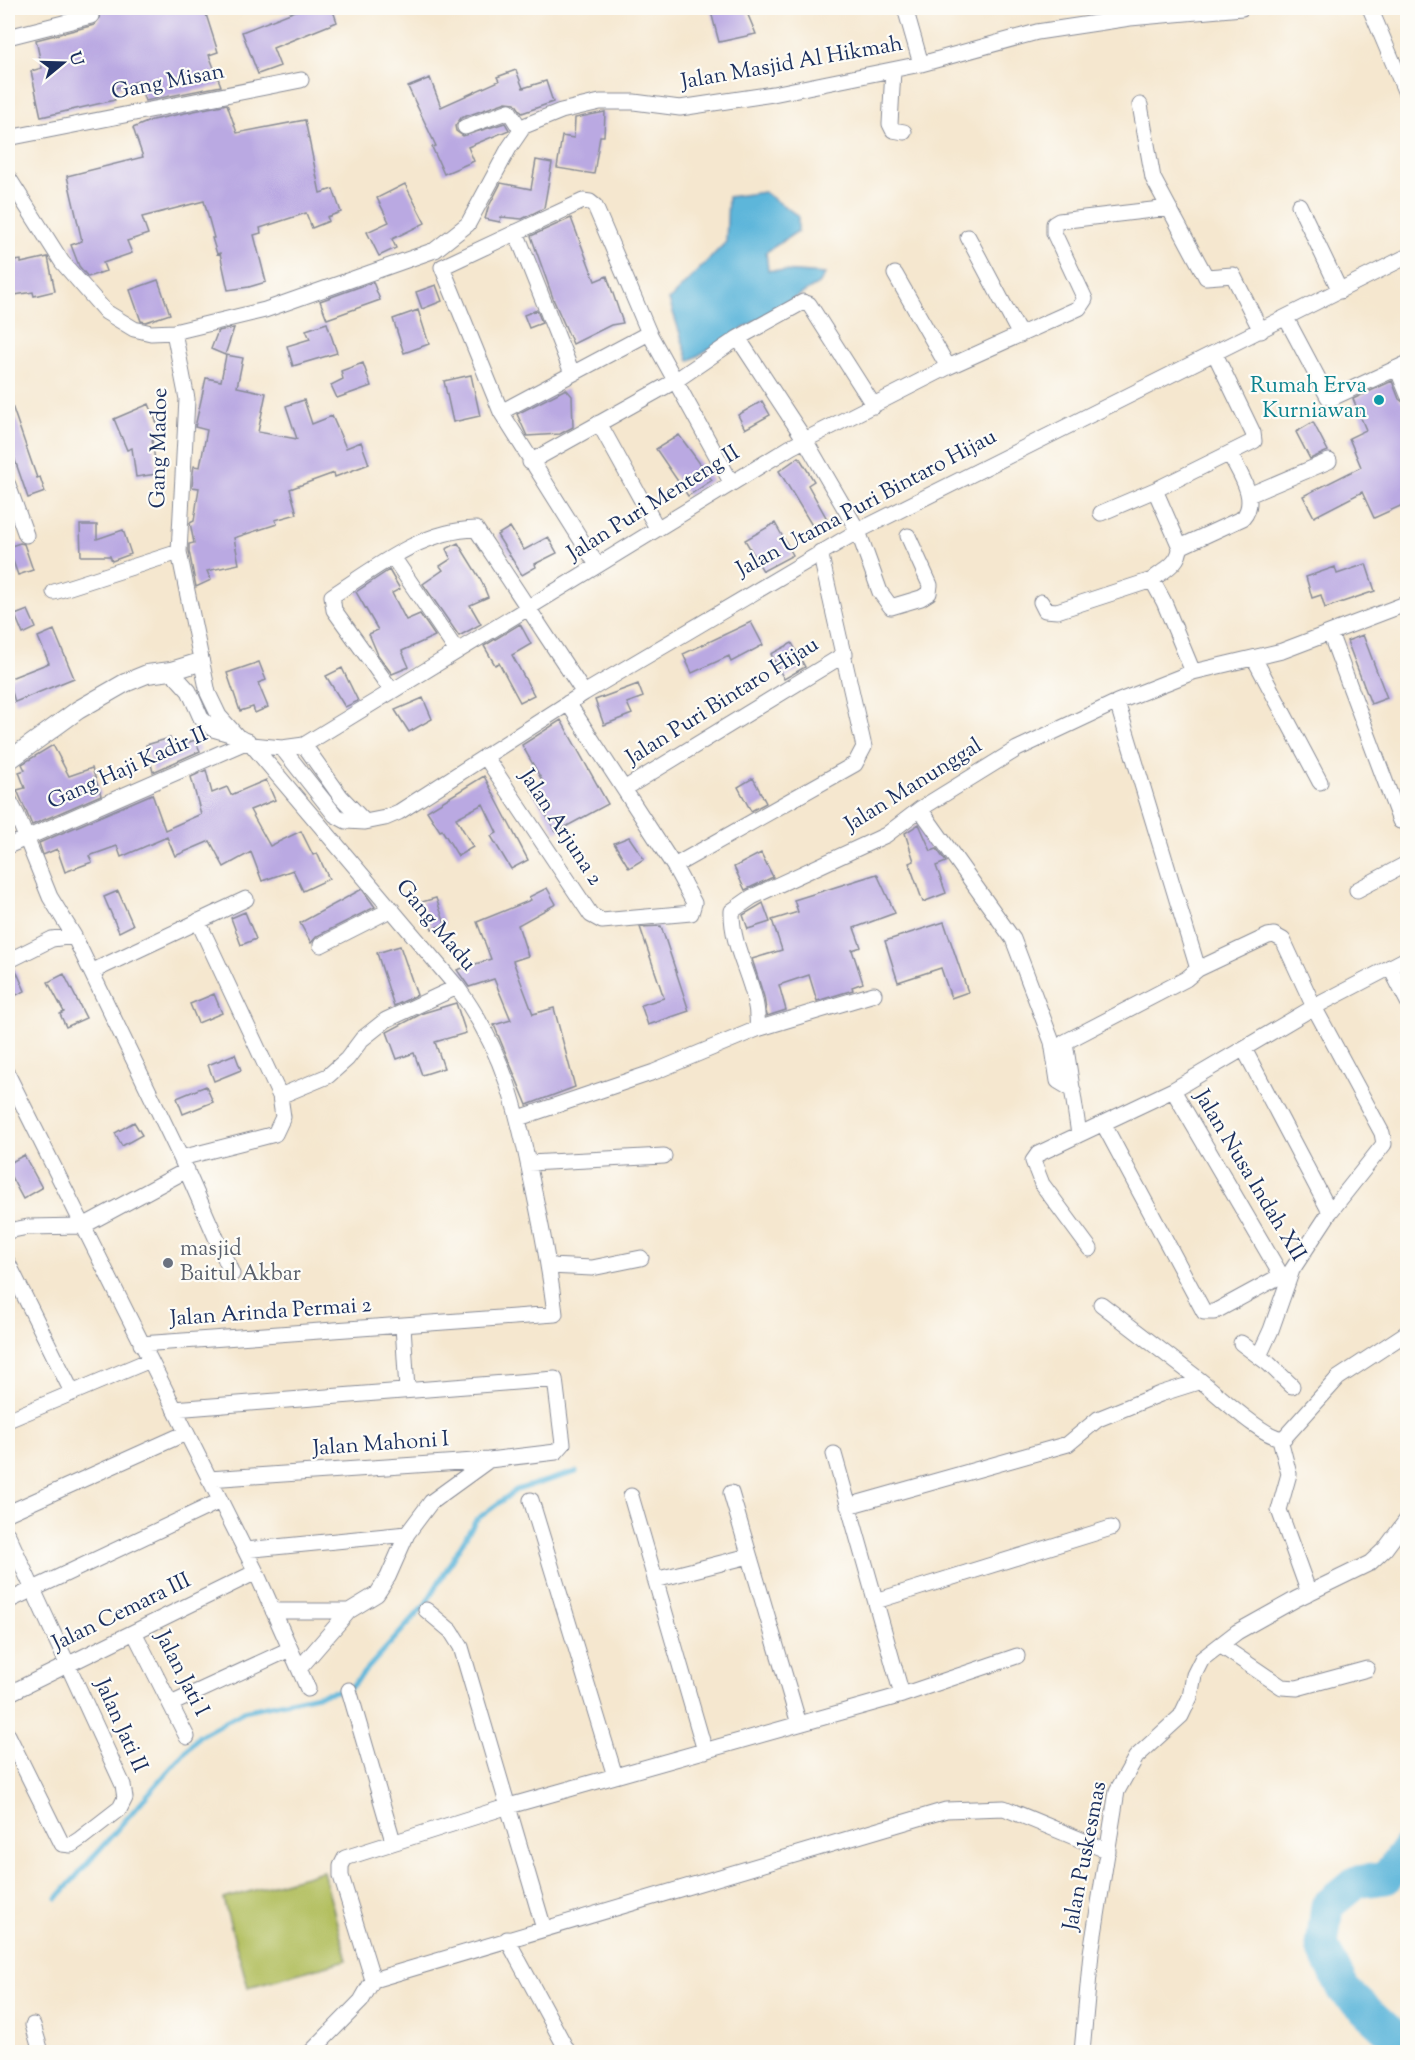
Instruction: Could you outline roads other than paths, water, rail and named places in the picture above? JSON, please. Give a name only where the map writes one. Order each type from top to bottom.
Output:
[{"type":"street","points":[[905,8],[921,64]]},
{"type":"street","name":"Jalan Masjid Al Hikmah","points":[[521,130],[539,118],[600,102],[634,102],[680,108],[773,94],[893,70],[1037,32],[1130,18],[1242,8]]},
{"type":"street","points":[[1370,8],[1407,98]]},
{"type":"street","points":[[8,37],[91,16]]},
{"type":"street","points":[[893,70],[890,124],[893,130],[904,132]]},
{"type":"street","name":"Gang Misan","points":[[8,138],[301,80]]},
{"type":"street","points":[[1140,105],[1153,178],[1168,208],[1206,278],[1233,275],[1261,331]]},
{"type":"street","points":[[8,177],[62,262],[106,312],[134,329],[151,333],[174,332],[265,310],[435,250],[468,224],[521,130],[509,111],[465,127]]},
{"type":"street","points":[[597,565],[530,462],[501,412],[442,267],[583,201],[590,202],[595,206],[649,333],[731,483]]},
{"type":"street","points":[[1299,205],[1340,291]]},
{"type":"street","name":"Jalan Puri Menteng II","points":[[304,745],[456,650],[805,440],[948,367],[1079,308],[1085,299],[1054,233],[1054,224],[1059,220],[1168,208]]},
{"type":"street","points":[[516,232],[572,373]]},
{"type":"street","points":[[968,237],[1020,335]]},
{"type":"street","name":"Jalan Utama Puri Bintaro Hijau","points":[[282,748],[335,815],[346,821],[365,822],[385,818],[413,804],[584,693],[858,531],[1407,256]]},
{"type":"street","points":[[895,274],[948,367]]},
{"type":"street","points":[[530,462],[675,381],[738,338],[795,305],[809,304],[874,405]]},
{"type":"street","points":[[1287,318],[1328,397],[1341,396],[1402,366],[1407,395]]},
{"type":"street","name":"Gang Madoe","points":[[174,332],[187,399],[178,552],[200,662]]},
{"type":"street","points":[[501,412],[649,333]]},
{"type":"street","points":[[738,338],[805,440],[858,531],[880,592],[891,607],[929,593],[930,585],[908,536]]},
{"type":"street","points":[[1101,513],[1251,445],[1254,441],[1253,434],[1215,354]]},
{"type":"street","points":[[599,423],[657,528]]},
{"type":"street","points":[[1180,547],[1243,518],[1248,511],[1249,495],[1230,454]]},
{"type":"street","points":[[1249,495],[1329,460]]},
{"type":"street","points":[[8,485],[26,535]]},
{"type":"street","points":[[1041,602],[1045,610],[1057,611],[1152,580],[1178,559],[1180,547],[1155,490]]},
{"type":"street","points":[[392,691],[332,604],[332,596],[393,557],[424,541],[476,529],[584,693]]},
{"type":"street","points":[[54,592],[178,552]]},
{"type":"street","name":"Jalan Puri Bintaro Hijau","points":[[674,866],[855,764],[864,747],[845,654],[820,552]]},
{"type":"street","points":[[393,557],[456,650]]},
{"type":"street","points":[[1152,580],[1164,602],[1193,672]]},
{"type":"street","name":"Jalan Manunggal","points":[[757,1029],[756,1003],[738,954],[732,925],[732,911],[752,897],[886,835],[920,809],[1017,749],[1117,702],[1193,672],[1282,651],[1407,603]]},
{"type":"street","points":[[1330,633],[1400,821]]},
{"type":"street","name":"Jalan Puri Bintaro Hijau","points":[[624,789],[845,654]]},
{"type":"street","points":[[1254,658],[1320,782]]},
{"type":"street","points":[[8,761],[78,710],[125,684],[147,674],[171,671],[200,662]]},
{"type":"street","name":"Gang Madu","points":[[200,662],[208,693],[219,716],[246,741],[392,909],[480,1018],[495,1047],[519,1118],[549,1266],[555,1314],[546,1314]]},
{"type":"street","points":[[171,671],[189,691],[201,718],[213,729],[246,741],[282,748],[304,745],[341,797],[365,822]]},
{"type":"street","points":[[1117,702],[1198,969]]},
{"type":"street","points":[[568,703],[674,866]]},
{"type":"street","name":"Gang Haji Kadir II","points":[[8,846],[246,741]]},
{"type":"street","name":"Jalan Arjuna 2","points":[[485,756],[591,915],[602,921],[691,912],[694,903],[674,866]]},
{"type":"street","name":"Jalan Arinda Permai 2","points":[[8,798],[27,837],[44,883],[93,971],[184,1164],[232,1274]]},
{"type":"street","points":[[920,809],[1013,939],[1052,1042],[1058,1081],[1072,1090]]},
{"type":"street","points":[[1357,890],[1407,863]]},
{"type":"street","points":[[93,971],[246,899]]},
{"type":"street","points":[[321,945],[392,909]]},
{"type":"street","points":[[8,1231],[28,1227],[83,1226],[184,1164],[275,1134],[283,1118],[280,1096],[198,921]]},
{"type":"street","points":[[8,961],[52,939],[74,936]]},
{"type":"street","points":[[1080,1134],[1065,1042],[1186,979],[1198,969],[1268,936],[1280,937],[1314,1007],[1382,1133],[1384,1144],[1377,1156],[1330,1212],[1284,1280],[1271,1330],[1259,1356]]},
{"type":"street","points":[[1090,1249],[1042,1184],[1033,1161],[1038,1154],[1104,1125],[1173,1090],[1314,1007],[1407,958]]},
{"type":"street","points":[[1390,967],[1407,1002]]},
{"type":"street","points":[[280,1096],[328,1076],[347,1059],[362,1039],[386,1020],[457,987]]},
{"type":"street","points":[[519,1118],[654,1072],[757,1029],[874,994]]},
{"type":"street","points":[[1244,1050],[1330,1212]]},
{"type":"street","name":"Jalan Arinda Permai 2","points":[[8,1075],[11,1092],[83,1226],[256,1572],[308,1689]]},
{"type":"street","name":"Jalan Nusa Indah XII","points":[[1173,1090],[1284,1280]]},
{"type":"street","points":[[1104,1125],[1204,1312],[1214,1312],[1284,1280]]},
{"type":"street","points":[[529,1163],[664,1156]]},
{"type":"street","points":[[549,1266],[592,1268],[641,1258]]},
{"type":"street","points":[[8,1263],[72,1392]]},
{"type":"street","points":[[1101,1304],[1262,1429],[1282,1438]]},
{"type":"street","name":"Jalan Arinda Permai 2","points":[[141,1344],[546,1314]]},
{"type":"street","name":"Jalan Arinda Permai 2","points":[[403,1326],[407,1390]]},
{"type":"street","points":[[1282,1438],[1338,1378],[1407,1332]]},
{"type":"street","points":[[1241,1343],[1292,1386]]},
{"type":"street","points":[[8,1420],[150,1360]]},
{"type":"street","name":"Jalan Mahoni I","points":[[209,1479],[489,1460],[556,1452],[563,1444],[555,1379],[407,1390]]},
{"type":"street","points":[[848,1506],[1068,1444],[1098,1419],[1160,1394],[1202,1381]]},
{"type":"street","points":[[174,1409],[407,1390]]},
{"type":"street","points":[[8,1513],[186,1433]]},
{"type":"street","points":[[1282,1438],[1289,1474],[1279,1510],[1309,1593]]},
{"type":"street","points":[[834,1454],[902,1695]]},
{"type":"street","points":[[299,1669],[349,1611],[376,1594],[388,1577],[407,1534],[431,1502],[489,1460]]},
{"type":"street","points":[[730,1493],[799,1724]]},
{"type":"street","points":[[632,1496],[705,1751]]},
{"type":"street","points":[[531,1500],[615,1776]]},
{"type":"street","points":[[8,1601],[220,1501]]},
{"type":"street","name":"Jalan Puskesmas","points":[[1082,2052],[1091,1953],[1118,1791],[1127,1770],[1137,1757],[1181,1716],[1190,1697],[1194,1675],[1202,1659],[1237,1632],[1370,1563],[1385,1549],[1407,1518]]},
{"type":"street","points":[[876,1601],[1111,1528]]},
{"type":"street","points":[[244,1550],[407,1534]]},
{"type":"street","points":[[8,1535],[68,1664]]},
{"type":"street","points":[[656,1580],[749,1556]]},
{"type":"street","name":"Jalan Cemara III","points":[[8,1694],[256,1572]]},
{"type":"street","points":[[426,1610],[451,1631],[462,1647],[544,1929]]},
{"type":"street","points":[[273,1611],[349,1611]]},
{"type":"street","name":"Jalan Jati I","points":[[134,1632],[187,1737]]},
{"type":"street","points":[[1220,1645],[1282,1687],[1298,1688],[1367,1669]]},
{"type":"street","points":[[171,1704],[290,1649]]},
{"type":"street","points":[[373,1980],[341,1876],[341,1866],[345,1858],[509,1806],[902,1695],[1017,1656]]},
{"type":"street","name":"Jalan Jati II","points":[[8,1735],[62,1844],[71,1845],[120,1808],[125,1798],[123,1785],[68,1664]]},
{"type":"street","points":[[349,1690],[393,1841]]},
{"type":"street","points":[[310,2052],[361,2001],[373,1980],[946,1810],[1005,1808],[1108,1851]]},
{"type":"street","points":[[507,1939],[568,2052]]},
{"type":"street","points":[[33,2025],[41,2052]]},
{"type":"water","points":[[764,192],[798,216],[798,231],[766,252],[768,270],[825,274],[820,283],[689,361],[669,300],[726,242],[728,197]]},
{"type":"waterway","points":[[57,1898],[199,1736],[244,1711],[350,1688],[425,1605],[476,1520],[516,1490],[576,1472]]},
{"type":"waterway","points":[[1408,1848],[1386,1878],[1356,1882],[1327,1906],[1322,1946],[1344,1990],[1408,2049]]},
{"type":"place","name":"Rumah Erva Kurniawan","points":[[1379,400]]},
{"type":"place","name":"masjid Baitul Akbar","points":[[168,1263]]}]
